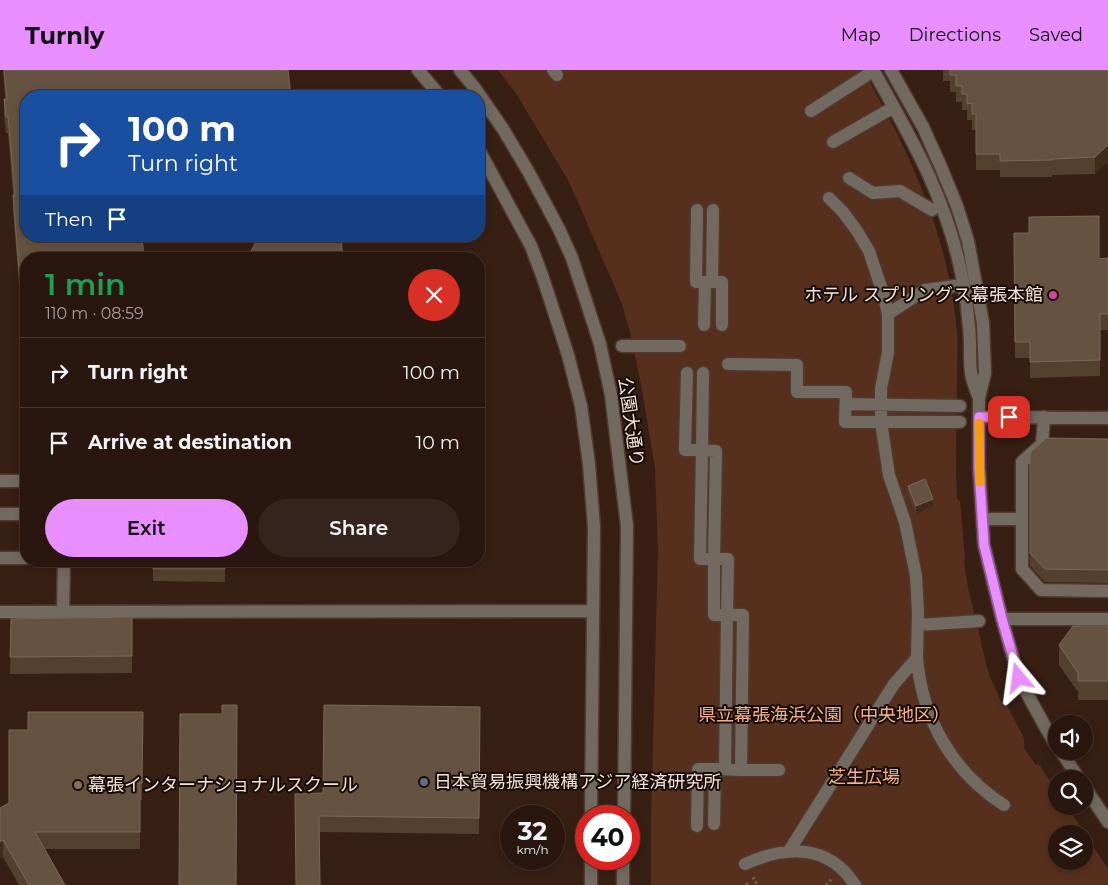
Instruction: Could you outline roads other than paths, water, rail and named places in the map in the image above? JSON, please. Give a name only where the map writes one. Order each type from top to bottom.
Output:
[{"type":"street","points":[[418,70],[435,90]]},
{"type":"street","name":"公園大通り","points":[[460,70],[476,90]]},
{"type":"street","points":[[891,70],[923,127],[957,206],[968,241],[983,323],[985,374],[978,398]]},
{"type":"street","points":[[811,111],[870,73],[921,157],[944,210],[955,246],[963,283],[969,327],[971,374],[978,398],[979,468],[984,545],[1019,678],[1048,733]]},
{"type":"street","name":"公園大通り","points":[[485,103],[528,171],[572,258],[600,344],[611,395],[626,526],[624,805]]},
{"type":"street","points":[[833,142],[887,111]]},
{"type":"street","points":[[485,161],[531,246],[544,278],[568,355],[581,406],[589,464],[594,526],[591,805]]},
{"type":"street","points":[[849,178],[873,193],[900,191],[932,210]]},
{"type":"street","points":[[829,198],[843,212],[869,251],[884,293],[888,314],[888,352],[880,404],[881,422],[889,474],[905,522],[916,576],[918,595],[917,658],[921,690],[926,708],[934,728],[968,776],[989,796],[1004,805]]},
{"type":"street","points":[[697,210],[696,282],[722,282],[722,325]]},
{"type":"street","points":[[704,325],[713,210]]},
{"type":"street","points":[[696,240],[712,240]]},
{"type":"street","points":[[888,314],[925,290],[954,286]]},
{"type":"street","points":[[622,346],[680,346]]},
{"type":"street","points":[[728,364],[797,365],[797,392],[846,392],[845,422],[960,422]]},
{"type":"street","points":[[686,373],[685,450],[716,451],[714,614],[743,615],[741,770]]},
{"type":"street","points":[[703,374],[700,559],[714,559]]},
{"type":"street","points":[[686,400],[702,401]]},
{"type":"street","points":[[846,404],[960,406]]},
{"type":"street","points":[[979,417],[1108,418]]},
{"type":"street","points":[[1044,417],[1042,444],[1022,462],[1022,569],[1041,590],[1108,591]]},
{"type":"street","points":[[0,481],[20,480]]},
{"type":"street","points":[[701,507],[715,507]]},
{"type":"street","points":[[0,514],[20,514]]},
{"type":"street","points":[[982,519],[1022,518]]},
{"type":"street","points":[[0,558],[20,558]]},
{"type":"street","points":[[63,611],[64,567]]},
{"type":"street","points":[[0,612],[592,611]]},
{"type":"street","points":[[714,824],[726,696],[727,614]]},
{"type":"street","points":[[1002,619],[1108,619]]},
{"type":"street","points":[[918,625],[979,621]]},
{"type":"street","points":[[789,851],[894,684],[917,658]]},
{"type":"street","points":[[726,662],[742,662]]},
{"type":"street","points":[[726,696],[742,696]]},
{"type":"street","points":[[697,826],[698,769],[780,770]]},
{"type":"street","points":[[1093,800],[1108,822]]},
{"type":"street","points":[[745,864],[758,858],[789,851],[810,852],[825,857],[855,885]]},
{"type":"street","points":[[591,870],[591,885]]},
{"type":"street","points":[[623,870],[623,885]]},
{"type":"place","name":"ホテル スプリングス幕張本館","points":[[1053,295]]},
{"type":"place","name":"日本貿易振興機構アジア経済研究所","points":[[424,782]]},
{"type":"place","name":"幕張インターナショナルスクール","points":[[78,785]]},
{"type":"park label","name":"県立幕張海浜公園（中央地区）","points":[[824,715]]},
{"type":"park label","name":"芝生広場","points":[[864,777]]}]
